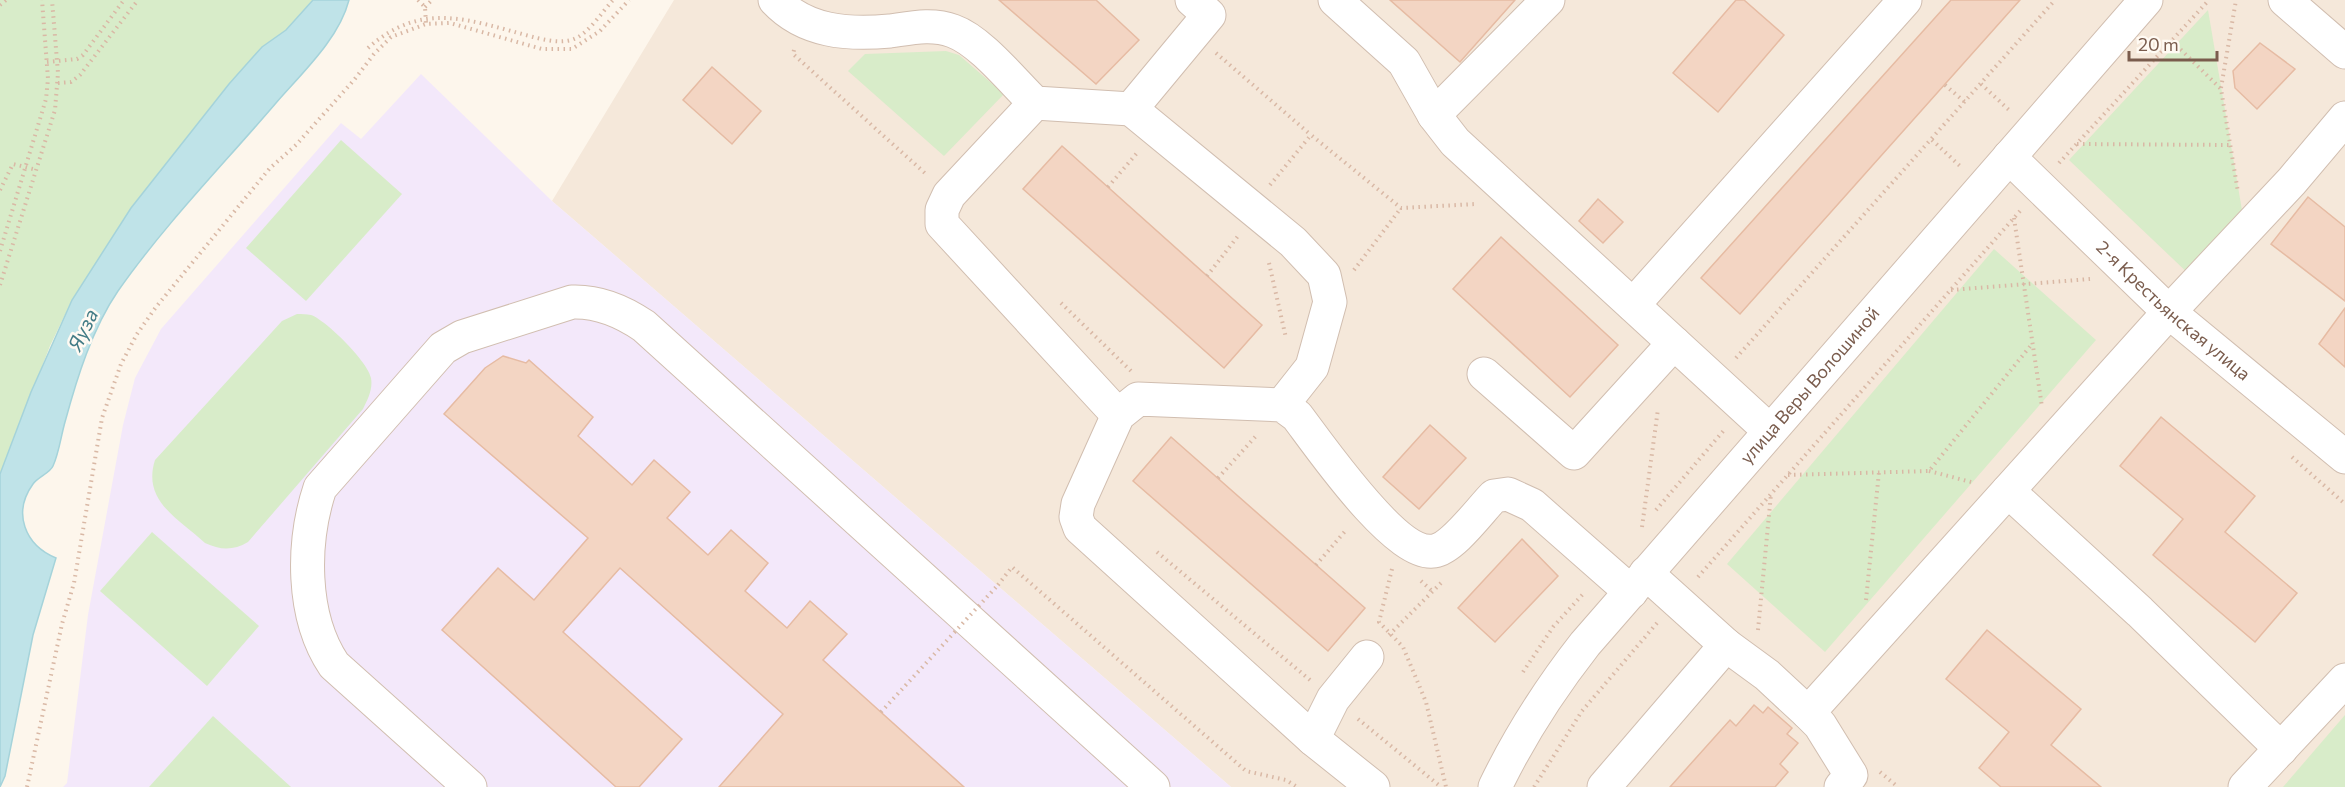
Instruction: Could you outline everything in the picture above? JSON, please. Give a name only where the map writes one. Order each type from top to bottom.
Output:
[{"type":"street","points":[[775,0],[797,19],[844,32],[864,33],[925,26],[954,31],[970,40],[1035,103],[1131,109],[1240,223],[1293,242],[1324,275],[1330,302],[1312,367],[1282,405]]},
{"type":"street","points":[[1335,0],[1404,62],[1434,115],[1455,142],[1522,201],[1770,431]]},
{"type":"street","points":[[1434,115],[1548,0]]},
{"type":"street","points":[[1633,304],[1905,0]]},
{"type":"street","name":"улица Веры Волошиной","points":[[1495,787],[1522,731],[1552,685],[2146,0]]},
{"type":"street","points":[[2285,0],[2345,52]]},
{"type":"street","points":[[1131,109],[1208,5]]},
{"type":"street","points":[[1035,103],[949,195],[942,210],[942,224],[1118,415]]},
{"type":"street","points":[[1808,713],[2169,312],[2292,181],[2345,118]]},
{"type":"street","name":"2-я Крестьянская улица","points":[[2009,157],[2169,312],[2345,457]]},
{"type":"street","points":[[470,787],[334,665],[323,650],[312,604],[308,566],[313,509],[320,488],[443,348],[462,337],[572,302],[589,302],[627,314],[644,326],[1153,787]]},
{"type":"street","points":[[1484,374],[1574,453],[1674,343]]},
{"type":"street","points":[[1373,787],[1312,739],[1080,528],[1076,517],[1078,504],[1118,415],[1138,399],[1282,405],[1297,416],[1371,513],[1419,549],[1433,552],[1446,547],[1494,496],[1508,494],[1532,504],[1639,582],[1677,601],[1726,645],[1755,665],[1808,713],[1820,725],[1851,775],[1841,787]]},
{"type":"street","points":[[2008,491],[2140,612],[2281,749]]},
{"type":"street","points":[[1604,787],[1726,645]]},
{"type":"street","points":[[1312,739],[1333,699],[1367,657]]},
{"type":"street","points":[[2245,787],[2345,680]]},
{"type":"street","points":[[1279,735],[1312,739]]},
{"type":"path","points":[[0,5],[6,0]]},
{"type":"path","points":[[0,251],[46,99],[47,62],[42,0]]},
{"type":"path","points":[[0,285],[55,110],[58,83],[52,0]]},
{"type":"path","points":[[47,62],[77,59],[83,55],[124,0]]},
{"type":"path","points":[[58,83],[71,82],[80,75],[138,0]]},
{"type":"path","points":[[418,0],[425,7]]},
{"type":"path","points":[[426,24],[425,7],[432,0]]},
{"type":"path","points":[[368,48],[384,31],[397,23],[425,15],[450,13],[537,38],[568,41],[576,38],[613,0]]},
{"type":"path","points":[[27,787],[62,624],[76,572],[102,418],[114,381],[137,334],[175,282],[270,168],[296,145],[391,37],[426,24],[459,24],[531,46],[562,51],[580,46],[600,31],[630,0]]},
{"type":"path","points":[[1715,381],[2055,0]]},
{"type":"path","points":[[2052,170],[2209,0]]},
{"type":"path","points":[[2236,0],[2221,89],[2244,232]]},
{"type":"path","points":[[2172,41],[2221,89]]},
{"type":"path","points":[[1213,51],[1401,208],[1522,201]]},
{"type":"path","points":[[1981,84],[2014,114]]},
{"type":"path","points":[[1945,85],[1965,103]]},
{"type":"path","points":[[1207,276],[1240,223],[1311,135]]},
{"type":"path","points":[[1932,140],[1963,169]]},
{"type":"path","points":[[2076,144],[2230,145]]},
{"type":"path","points":[[0,190],[13,164],[37,170]]},
{"type":"path","points":[[1534,787],[1556,747],[1582,711],[2024,206]]},
{"type":"path","points":[[1330,302],[1401,208]]},
{"type":"path","points":[[2014,218],[2048,448]]},
{"type":"path","points":[[1240,223],[1247,241]]},
{"type":"path","points":[[1268,259],[1286,339]]},
{"type":"path","points":[[1950,290],[2097,278]]},
{"type":"path","points":[[1929,471],[2032,344]]},
{"type":"path","points":[[1642,527],[1659,399]]},
{"type":"path","points":[[1218,478],[1261,430]]},
{"type":"path","points":[[1788,475],[1929,471],[2008,491]]},
{"type":"path","points":[[1866,609],[1880,472]]},
{"type":"path","points":[[1755,665],[1772,493]]},
{"type":"path","points":[[1316,565],[1349,526]]},
{"type":"path","points":[[1149,545],[1441,787]]},
{"type":"path","points":[[881,712],[1012,567],[1246,771],[1286,780],[1297,787]]},
{"type":"path","points":[[1392,568],[1378,622],[1403,646],[1426,702],[1446,787]]},
{"type":"path","points":[[1418,578],[1432,591]]},
{"type":"shaded area","points":[[674,0],[2345,0],[2345,787],[1231,787],[552,201]]},
{"type":"shaded area","points":[[421,74],[552,201],[1231,787],[63,787],[67,783],[88,615],[123,425],[135,378],[161,329],[341,123],[361,139]]},
{"type":"green space","points":[[0,0],[313,0],[286,30],[262,47],[229,84],[131,208],[72,300],[50,346],[0,474]]},
{"type":"green space","points":[[2208,10],[2244,222],[2193,278],[2069,160]]},
{"type":"green space","points":[[946,51],[959,55],[1004,94],[944,156],[848,71],[865,54]]},
{"type":"green space","points":[[341,140],[402,194],[306,301],[246,248]]},
{"type":"green space","points":[[1994,249],[2096,340],[1825,652],[1727,564]]},
{"type":"green space","points":[[297,314],[311,315],[318,319],[336,333],[355,353],[371,378],[368,398],[363,409],[248,542],[232,548],[221,548],[205,543],[174,517],[158,498],[152,474],[155,460],[282,321]]},
{"type":"green space","points":[[152,532],[259,626],[207,686],[100,591]]},
{"type":"green space","points":[[2345,715],[2345,787],[2283,787]]},
{"type":"green space","points":[[213,716],[291,787],[149,787]]},
{"type":"water","name":"Яуза","points":[[313,0],[349,0],[337,28],[318,55],[175,218],[118,291],[100,321],[86,354],[53,466],[33,484],[27,495],[23,506],[25,527],[36,545],[56,558],[33,635],[5,776],[0,787],[0,474],[31,392],[72,300],[131,208],[229,84],[262,47],[286,30]]},
{"type":"building","points":[[999,0],[1096,0],[1139,40],[1096,84]]},
{"type":"building","points":[[1390,0],[1515,0],[1460,62]]},
{"type":"building","points":[[1736,0],[1744,0],[1784,35],[1718,112],[1673,73]]},
{"type":"building","points":[[1951,0],[2020,0],[1740,314],[1701,278]]},
{"type":"building","points":[[2260,43],[2295,69],[2257,109],[2235,88],[2233,71]]},
{"type":"building","points":[[712,67],[761,111],[732,144],[683,100]]},
{"type":"building","points":[[1062,146],[1262,325],[1224,368],[1023,189]]},
{"type":"building","points":[[2308,197],[2345,227],[2345,301],[2271,244]]},
{"type":"building","points":[[1598,199],[1623,222],[1603,243],[1579,221]]},
{"type":"building","points":[[1501,237],[1618,345],[1570,397],[1453,289]]},
{"type":"building","points":[[2345,308],[2345,367],[2319,344]]},
{"type":"building","points":[[503,356],[526,363],[529,360],[593,417],[578,436],[632,485],[654,460],[690,492],[667,518],[708,555],[731,530],[768,563],[745,591],[787,628],[810,601],[847,634],[823,660],[964,787],[719,787],[783,714],[620,568],[563,632],[682,739],[639,787],[616,787],[442,630],[498,568],[534,600],[588,538],[444,414],[485,368]]},
{"type":"building","points":[[2161,417],[2255,496],[2225,532],[2297,593],[2255,642],[2153,555],[2183,519],[2120,466]]},
{"type":"building","points":[[1430,425],[1466,458],[1419,509],[1383,477]]},
{"type":"building","points":[[1171,437],[1365,608],[1328,651],[1133,481]]},
{"type":"building","points":[[1522,539],[1558,576],[1495,642],[1458,608]]},
{"type":"building","points":[[1987,630],[2081,709],[2051,745],[2101,787],[2001,787],[1979,768],[2009,732],[1946,679]]},
{"type":"building","points":[[1754,705],[1763,713],[1768,707],[1792,728],[1787,734],[1798,743],[1780,764],[1788,772],[1775,787],[1670,787],[1730,720],[1736,726]]}]
